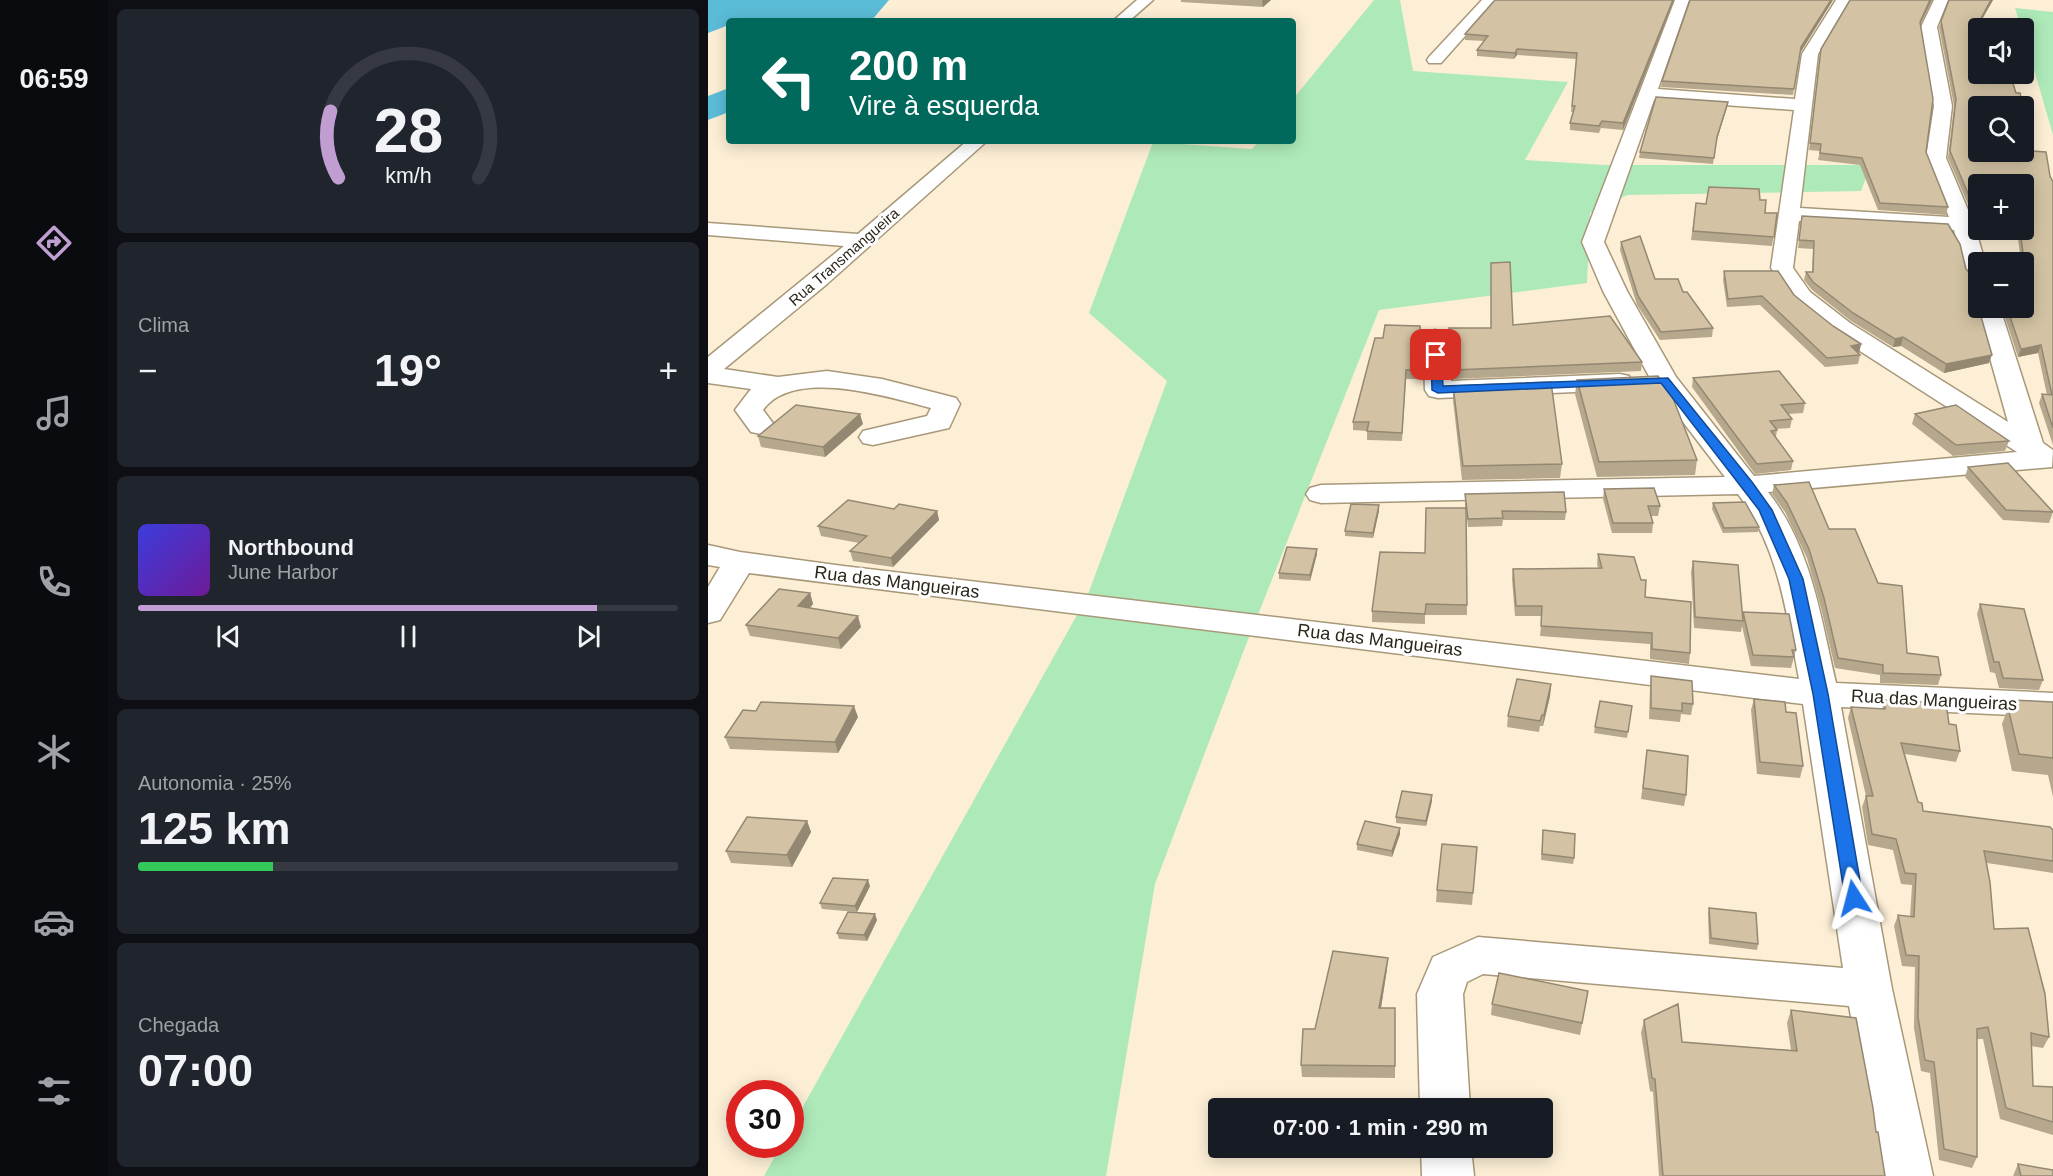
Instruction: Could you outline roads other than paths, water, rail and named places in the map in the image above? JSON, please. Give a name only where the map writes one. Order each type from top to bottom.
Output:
[{"type":"street","points":[[1124,18],[1146,0]]},
{"type":"street","points":[[1436,60],[1491,0]]},
{"type":"street","points":[[1682,0],[1593,242],[1615,291],[1664,380],[1766,510],[1796,579],[1820,694],[1869,989],[1907,1176]]},
{"type":"street","points":[[1843,0],[1810,54],[1782,268],[1802,297],[1841,328],[2045,456]]},
{"type":"street","points":[[1941,0],[1929,27],[1942,106],[1936,158],[1963,224],[1971,252]]},
{"type":"street","points":[[1649,94],[1803,105]]},
{"type":"street","name":"Rua Transmangueira","points":[[708,370],[975,144]]},
{"type":"street","points":[[1789,214],[1963,224]]},
{"type":"street","points":[[708,229],[862,241]]},
{"type":"street","points":[[1992,318],[2045,456]]},
{"type":"street","points":[[1435,337],[1438,390],[1664,380]]},
{"type":"street","points":[[708,375],[778,384],[827,379],[882,387],[946,404],[939,422],[873,437]]},
{"type":"street","points":[[760,426],[749,410],[760,395],[778,384]]},
{"type":"street","points":[[1322,494],[1748,485],[2045,456]]},
{"type":"street","points":[[708,613],[724,558]]},
{"type":"street","name":"Rua das Mangueiras","points":[[724,558],[1820,694],[2053,705]]},
{"type":"street","points":[[1445,1098],[1440,994],[1449,970],[1478,955],[1869,989]]},
{"type":"street","points":[[1447,1158],[1448,1176]]},
{"type":"water","points":[[708,0],[889,0],[874,18],[726,18],[726,26],[708,33]]},
{"type":"water","points":[[726,89],[726,113],[708,120],[708,96]]}]
